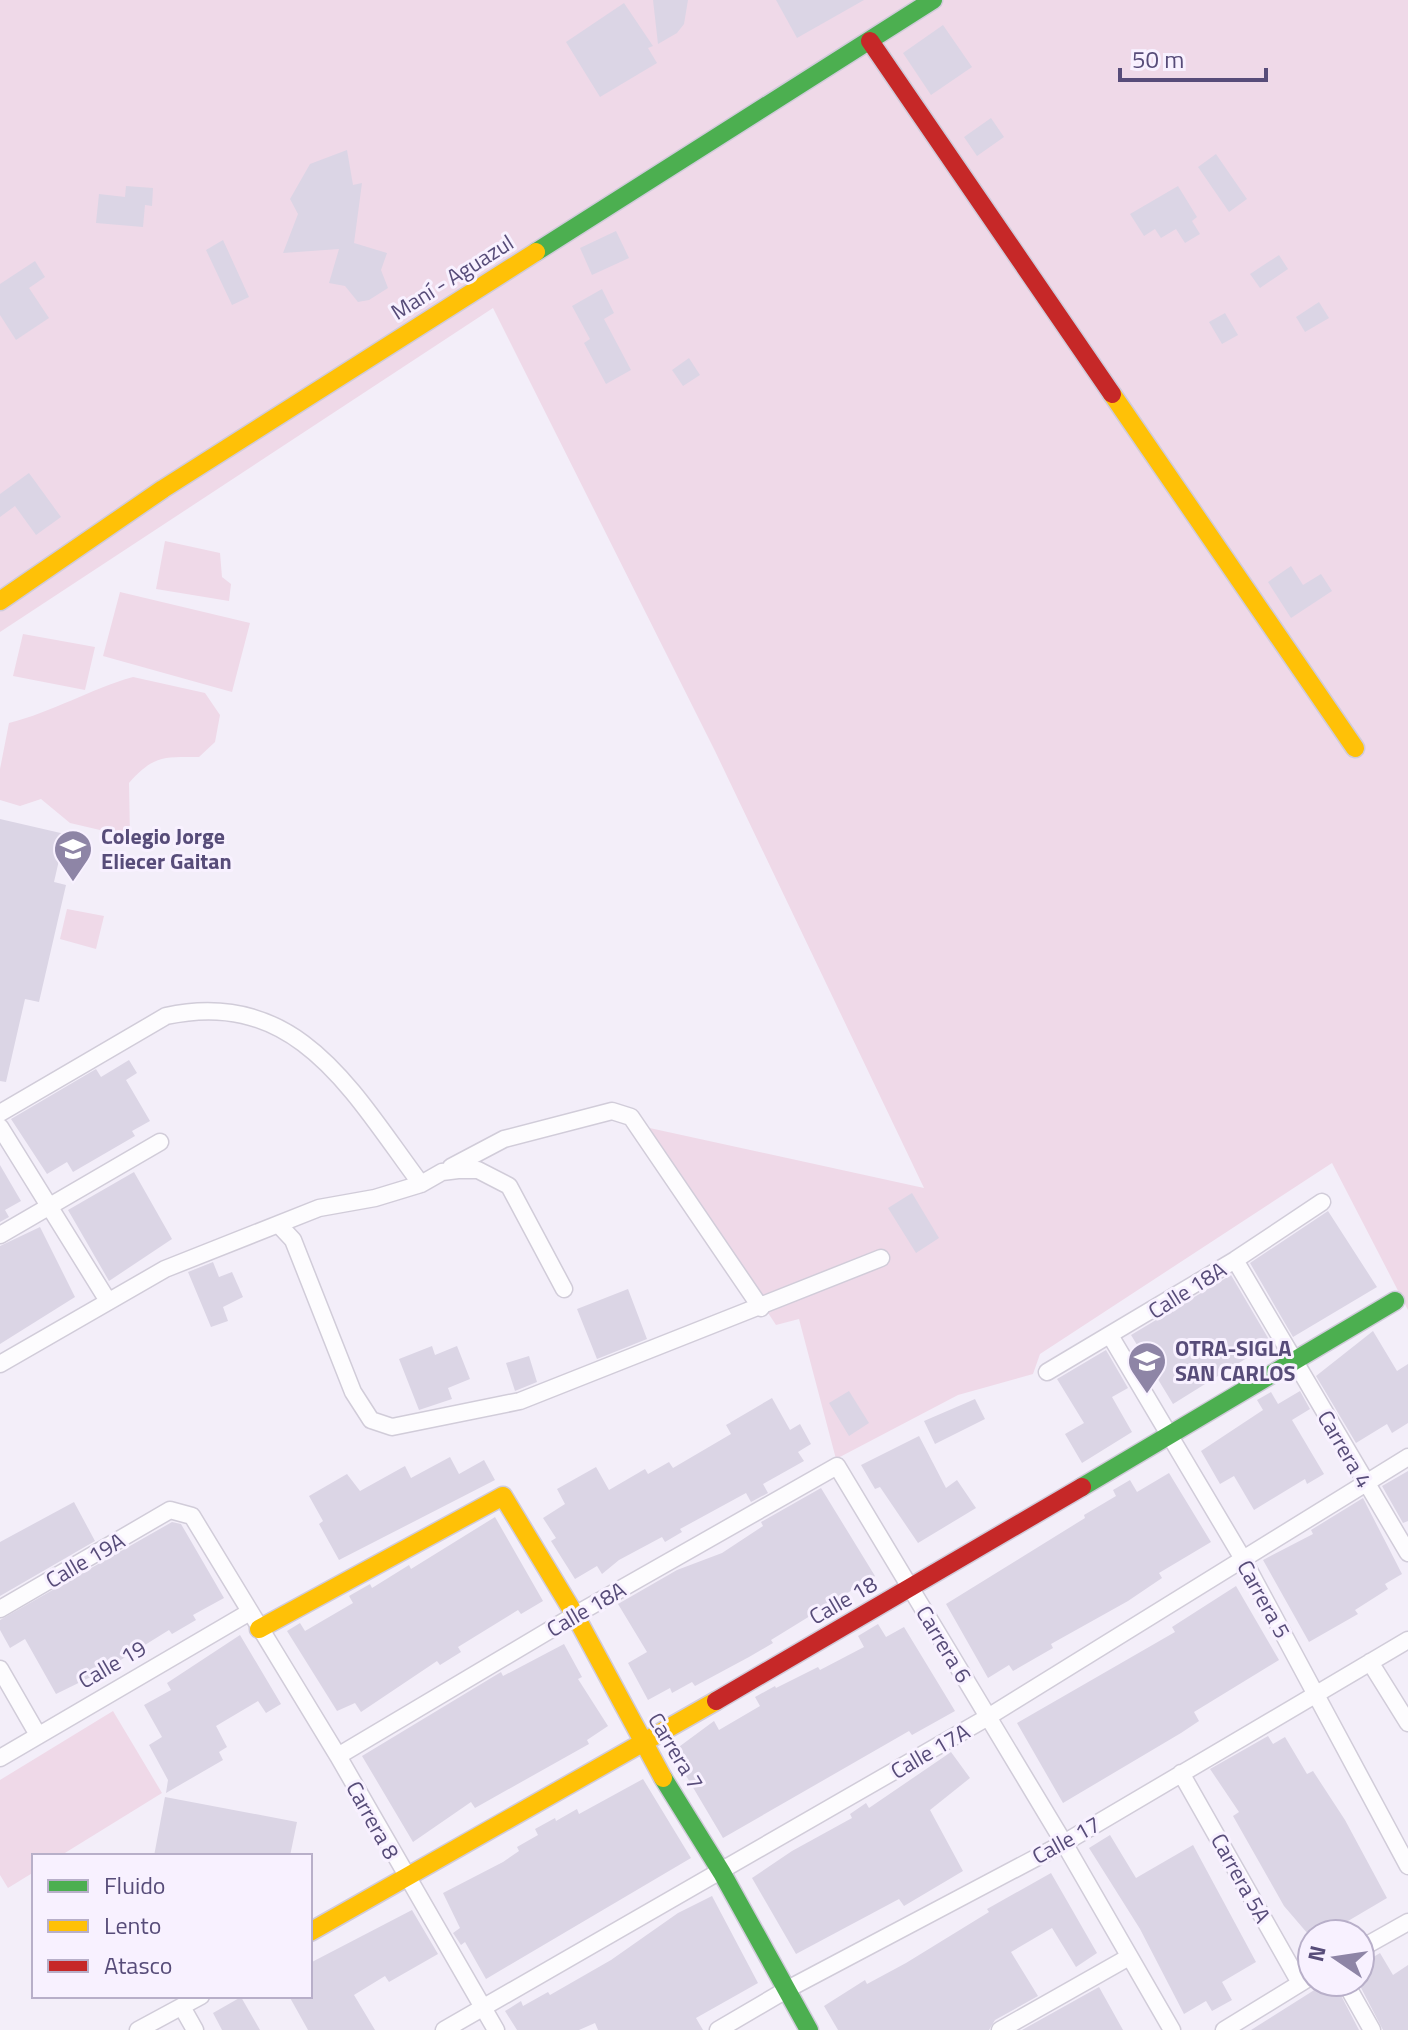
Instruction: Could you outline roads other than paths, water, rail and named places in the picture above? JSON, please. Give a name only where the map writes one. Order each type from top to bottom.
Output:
[{"type":"street","name":"Maní - Aguazul","points":[[0,601],[163,489],[933,0]]},
{"type":"street","points":[[870,41],[1355,748]]},
{"type":"street","points":[[0,1113],[166,1016],[196,1009],[230,1010],[264,1018],[289,1032],[337,1071],[421,1184]]},
{"type":"street","points":[[0,1364],[165,1269],[330,1205],[421,1184],[504,1139],[612,1111],[631,1117],[761,1308]]},
{"type":"street","points":[[0,1127],[108,1301]]},
{"type":"street","points":[[0,1235],[160,1142]]},
{"type":"street","points":[[442,1172],[478,1170],[509,1186],[564,1289]]},
{"type":"street","name":"Calle 18A","points":[[1047,1372],[1111,1337],[1322,1202]]},
{"type":"street","points":[[279,1225],[293,1240],[353,1392],[371,1420],[392,1427],[520,1401],[881,1258]]},
{"type":"street","name":"Carrera 4","points":[[1235,1260],[1408,1553]]},
{"type":"street","name":"Calle 18","points":[[312,1931],[911,1589],[1395,1301]]},
{"type":"street","name":"Carrera 5","points":[[1111,1337],[1243,1559],[1408,1866]]},
{"type":"street","name":"Calle 17A","points":[[444,2030],[722,1873],[988,1717],[1408,1457]]},
{"type":"street","name":"Calle 18A","points":[[338,1756],[575,1615],[837,1466]]},
{"type":"street","name":"Carrera 6","points":[[837,1466],[1064,1843],[1172,2030]]},
{"type":"street","name":"Carrera 7","points":[[259,1629],[503,1496],[575,1615],[641,1744],[722,1873],[809,2030]]},
{"type":"street","name":"Carrera 8","points":[[170,1510],[192,1516],[248,1613],[338,1756],[404,1876],[496,2030]]},
{"type":"street","name":"Calle 19A","points":[[0,1609],[170,1510]]},
{"type":"street","name":"Calle 19","points":[[0,1758],[248,1613]]},
{"type":"street","name":"Calle 17","points":[[718,2030],[786,1990],[1064,1843],[1315,1691],[1408,1640]]},
{"type":"street","points":[[1370,1662],[1408,1723]]},
{"type":"street","points":[[0,1669],[38,1735]]},
{"type":"street","name":"Carrera 5A","points":[[1181,1773],[1296,1963]]},
{"type":"street","points":[[1376,1940],[1408,1922]]},
{"type":"street","points":[[1000,2030],[1129,1957]]},
{"type":"street","points":[[1224,2030],[1296,1986]]},
{"type":"street","points":[[138,2030],[198,1998]]},
{"type":"street","points":[[1354,1998],[1372,2030]]},
{"type":"street","points":[[182,2007],[195,2030]]},
{"type":"place","name":"Colegio Jorge Eliecer Gaitan","points":[[73,883]]},
{"type":"place","name":"OTRA-SIGLA SAN CARLOS","points":[[1147,1395]]}]
